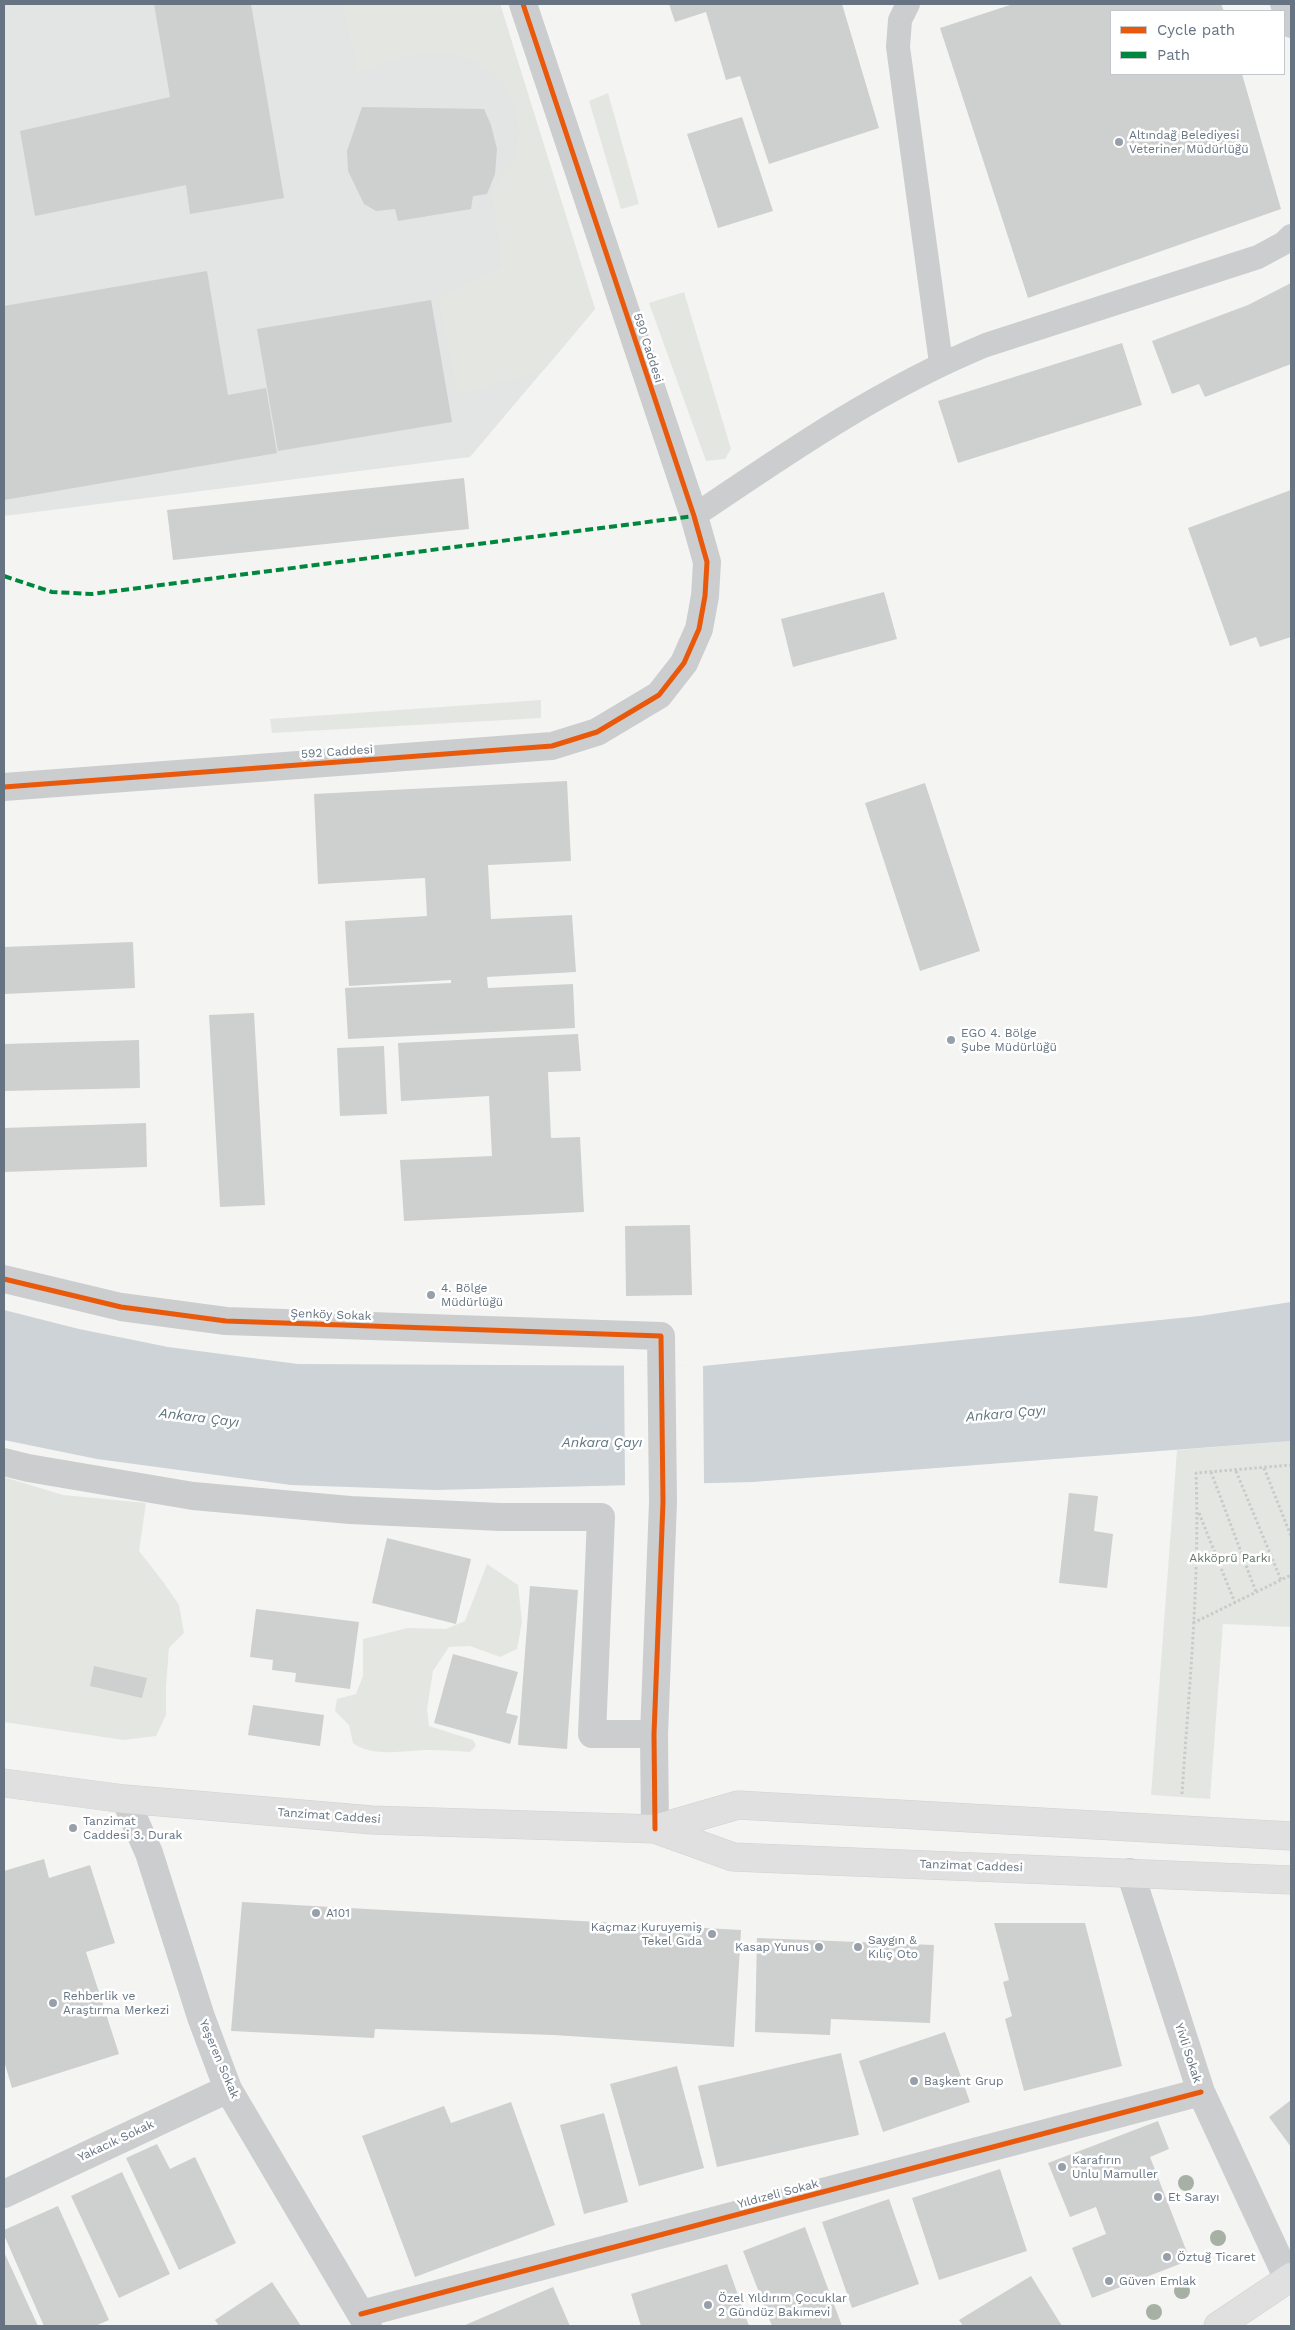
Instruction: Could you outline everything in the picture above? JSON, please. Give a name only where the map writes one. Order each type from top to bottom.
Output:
[{"type":"main road","name":"Tanzimat Caddesi","points":[[4,1783],[125,1799],[372,1820],[655,1829],[733,1857],[1291,1880]]},
{"type":"main road","name":"Tanzimat Caddesi","points":[[655,1829],[738,1805],[1291,1836]]},
{"type":"main road","points":[[1218,2326],[1290,2279]]},
{"type":"street","name":"590 Caddesi","points":[[523,4],[694,516],[707,562],[705,596],[698,629],[684,663],[659,695]]},
{"type":"street","name":"592 Caddesi","points":[[4,787],[552,746],[597,732],[659,695]]},
{"type":"street","name":"Şenköy Sokak","points":[[4,1279],[121,1307],[226,1321],[661,1336],[663,1502],[654,1734]]},
{"type":"street","points":[[4,1462],[28,1468],[193,1496],[350,1510],[500,1517],[601,1517],[592,1734],[654,1734],[655,1829]]},
{"type":"street","name":"Yeşeren Sokak","points":[[125,1799],[148,1853],[201,2017],[228,2089],[364,2320]]},
{"type":"street","name":"Yivli Sokak","points":[[1130,1872],[1201,2092],[1290,2279]]},
{"type":"street","name":"Yakacık Sokak","points":[[4,2194],[228,2089]]},
{"type":"street","name":"Yıldızeli Sokak","points":[[364,2320],[1201,2092]]},
{"type":"lane","points":[[908,4],[900,20],[898,46],[942,363]]},
{"type":"lane","points":[[1285,11],[1291,26]]},
{"type":"lane","points":[[694,516],[803,442],[942,363],[986,345],[1258,257],[1284,243],[1291,236]]},
{"type":"path","points":[[1180,1830],[1193,1623],[1197,1510],[1196,1473],[1291,1466]]},
{"type":"path","points":[[1264,1468],[1291,1536]]},
{"type":"path","points":[[1236,1471],[1281,1580]]},
{"type":"path","points":[[1211,1472],[1256,1592]]},
{"type":"path","points":[[1197,1510],[1235,1602]]},
{"type":"path","points":[[1193,1623],[1291,1575]]},
{"type":"shaded area","points":[[4,4],[500,4],[595,309],[470,457],[4,516]]},
{"type":"green space","points":[[343,4],[500,4],[595,309],[544,370],[458,394],[439,300],[502,267],[492,191],[504,171],[515,161],[519,129],[515,107],[504,82],[476,62],[458,54],[429,53],[403,57],[358,72]]},
{"type":"green space","points":[[608,93],[639,204],[621,209],[589,101]]},
{"type":"green space","points":[[684,292],[731,449],[725,459],[706,461],[649,303]]},
{"type":"green space","points":[[541,700],[541,718],[272,733],[270,719]]},
{"type":"green space","name":"Akköprü Parkı","points":[[1291,1441],[1291,1627],[1223,1624],[1210,1799],[1151,1795],[1177,1450]]},
{"type":"green space","points":[[4,1477],[63,1495],[146,1503],[139,1551],[179,1605],[184,1633],[169,1648],[166,1715],[156,1736],[123,1740],[4,1722]]},
{"type":"green space","points":[[487,1564],[518,1585],[522,1622],[517,1649],[500,1657],[470,1646],[449,1647],[433,1671],[427,1709],[429,1726],[473,1740],[476,1746],[470,1752],[430,1750],[380,1752],[361,1748],[353,1743],[349,1725],[335,1711],[337,1699],[356,1694],[363,1676],[363,1639],[408,1628],[446,1629],[465,1621]]},
{"type":"water","name":"Ankara Çayı","points":[[1291,1302],[1291,1441],[753,1482],[435,1490],[291,1485],[97,1459],[4,1440],[4,1310],[79,1329],[168,1347],[298,1364],[703,1366],[1200,1316]]},
{"type":"pier","points":[[624,1365],[703,1366],[704,1486],[625,1488]]},
{"type":"building","points":[[154,4],[251,4],[284,198],[190,214],[186,185],[35,216],[20,131],[170,97]]},
{"type":"building","points":[[669,4],[842,4],[879,128],[769,164],[740,76],[726,80],[706,12],[675,22]]},
{"type":"building","name":"Altındağ Belediyesi Veteriner Müdürlüğü","points":[[1013,4],[1221,4],[1224,10],[1110,10],[1110,75],[1242,75],[1281,209],[1028,298],[940,28]]},
{"type":"building","points":[[362,107],[484,109],[491,125],[497,149],[495,174],[487,194],[473,196],[471,209],[398,221],[395,209],[376,211],[364,204],[348,171],[347,151]]},
{"type":"building","points":[[742,117],[773,211],[718,228],[687,134]]},
{"type":"building","points":[[207,271],[228,395],[266,388],[277,453],[4,500],[4,306]]},
{"type":"building","points":[[1291,283],[1291,364],[1205,397],[1199,384],[1172,394],[1152,341],[1248,305]]},
{"type":"building","points":[[431,300],[452,422],[278,451],[257,329]]},
{"type":"building","points":[[1122,343],[1142,405],[958,463],[938,401]]},
{"type":"building","points":[[464,478],[469,529],[173,560],[167,510]]},
{"type":"building","points":[[1291,490],[1291,637],[1260,647],[1256,637],[1230,646],[1188,528]]},
{"type":"building","points":[[884,592],[897,639],[793,667],[781,619]]},
{"type":"building","points":[[567,781],[571,861],[488,865],[491,919],[572,915],[576,972],[487,977],[488,988],[573,984],[575,1028],[348,1039],[345,988],[451,983],[451,980],[349,986],[345,921],[427,916],[425,878],[318,884],[314,794]]},
{"type":"building","points":[[925,783],[980,951],[920,971],[865,803]]},
{"type":"building","points":[[133,942],[135,988],[4,994],[4,947]]},
{"type":"building","points":[[254,1013],[265,1205],[220,1207],[209,1015]]},
{"type":"building","points":[[578,1034],[581,1071],[548,1072],[551,1138],[580,1137],[584,1212],[404,1221],[400,1160],[492,1156],[489,1096],[401,1101],[398,1043]]},
{"type":"building","points":[[139,1040],[140,1088],[4,1091],[4,1044]]},
{"type":"building","points":[[384,1046],[387,1114],[340,1116],[337,1048]]},
{"type":"building","points":[[146,1123],[147,1167],[4,1172],[4,1128]]},
{"type":"building","points":[[690,1225],[692,1295],[626,1296],[625,1226]]},
{"type":"building","points":[[1069,1493],[1098,1496],[1094,1531],[1113,1534],[1107,1588],[1059,1583]]},
{"type":"building","points":[[387,1538],[471,1559],[456,1624],[372,1603]]},
{"type":"building","points":[[530,1586],[578,1590],[567,1749],[518,1745]]},
{"type":"building","points":[[256,1609],[359,1622],[350,1689],[295,1682],[296,1673],[272,1670],[273,1660],[250,1657]]},
{"type":"building","points":[[453,1654],[518,1672],[506,1713],[518,1716],[510,1744],[434,1723]]},
{"type":"building","points":[[94,1666],[147,1678],[142,1698],[90,1686]]},
{"type":"building","points":[[253,1705],[324,1715],[320,1746],[248,1735]]},
{"type":"building","name":"Rehberlik ve Araştırma Merkezi","points":[[44,1859],[49,1878],[90,1865],[115,1943],[86,1952],[119,2054],[12,2088],[4,2061],[4,1871]]},
{"type":"building","points":[[242,1902],[741,1930],[734,2047],[554,2035],[375,2029],[374,2038],[231,2031]]},
{"type":"building","points":[[994,1923],[1085,1923],[1122,2066],[1024,2091],[1005,2019],[1012,2016],[1003,1982],[1009,1980]]},
{"type":"building","points":[[757,1938],[934,1945],[930,2023],[831,2019],[830,2035],[755,2032]]},
{"type":"building","name":"Başkent Grup","points":[[945,2032],[970,2102],[883,2132],[859,2061]]},
{"type":"building","points":[[841,2053],[859,2135],[717,2167],[698,2086]]},
{"type":"building","points":[[677,2066],[704,2168],[639,2186],[610,2084]]},
{"type":"building","points":[[1291,2100],[1291,2147],[1269,2117]]},
{"type":"building","points":[[511,2102],[555,2225],[415,2277],[362,2136],[444,2106],[451,2123]]},
{"type":"building","points":[[604,2113],[628,2202],[584,2214],[560,2125]]},
{"type":"building","points":[[1158,2121],[1169,2149],[1150,2157],[1190,2260],[1092,2298],[1072,2248],[1106,2234],[1096,2207],[1070,2217],[1048,2163]]},
{"type":"building","points":[[157,2144],[170,2169],[195,2157],[236,2243],[179,2270],[126,2158]]},
{"type":"building","points":[[1000,2169],[1027,2251],[939,2280],[912,2198]]},
{"type":"building","points":[[122,2172],[170,2274],[119,2298],[71,2196]]},
{"type":"building","points":[[889,2199],[919,2284],[852,2308],[822,2222]]},
{"type":"building","points":[[58,2206],[109,2320],[95,2326],[44,2326],[4,2235],[4,2230]]},
{"type":"building","points":[[805,2227],[842,2326],[772,2326],[743,2251]]},
{"type":"building","points":[[4,2252],[38,2326],[4,2326]]},
{"type":"building","name":"Özel Yıldırım Çocuklar 2 Gündüz Bakımevi","points":[[727,2264],[749,2326],[641,2326],[631,2294]]},
{"type":"building","points":[[1031,2276],[1062,2326],[963,2326],[959,2320]]},
{"type":"building","points":[[272,2282],[301,2326],[219,2326],[215,2320]]},
{"type":"building","points":[[553,2287],[570,2326],[463,2326]]},
{"type":"marked path","points":[[4,576],[52,592],[92,594],[694,516]]},
{"type":"cycle path","points":[[4,787],[552,746],[597,732],[659,695],[684,663],[699,629],[705,596],[707,562],[694,516],[523,4]]},
{"type":"cycle path","points":[[4,1279],[121,1307],[226,1321],[661,1336],[663,1502],[654,1734],[655,1829]]},
{"type":"cycle path","points":[[361,2314],[1201,2092]]},
{"type":"place","name":"Altındağ Belediyesi Veteriner Müdürlüğü","points":[[1119,142]]},
{"type":"place","name":"EGO 4. Bölge Şube Müdürlüğü","points":[[951,1040]]},
{"type":"place","name":"4. Bölge Müdürlüğü","points":[[431,1295]]},
{"type":"place","name":"Tanzimat Caddesi 3. Durak","points":[[73,1828]]},
{"type":"place","name":"A101","points":[[316,1913]]},
{"type":"place","name":"Kaçmaz Kuruyemiş Tekel Gıda","points":[[712,1934]]},
{"type":"place","name":"Kasap Yunus","points":[[819,1947]]},
{"type":"place","name":"Saygın & Kılıç Oto","points":[[858,1947]]},
{"type":"place","name":"Rehberlik ve Araştırma Merkezi","points":[[53,2003]]},
{"type":"place","name":"Başkent Grup","points":[[914,2081]]},
{"type":"place","name":"Karafırın Unlu Mamuller","points":[[1062,2167]]},
{"type":"place","name":"Et Sarayı","points":[[1158,2197]]},
{"type":"place","name":"Öztuğ Ticaret","points":[[1167,2257]]},
{"type":"place","name":"Güven Emlak","points":[[1109,2281]]},
{"type":"place","name":"Özel Yıldırım Çocuklar 2 Gündüz Bakımevi","points":[[708,2305]]}]
